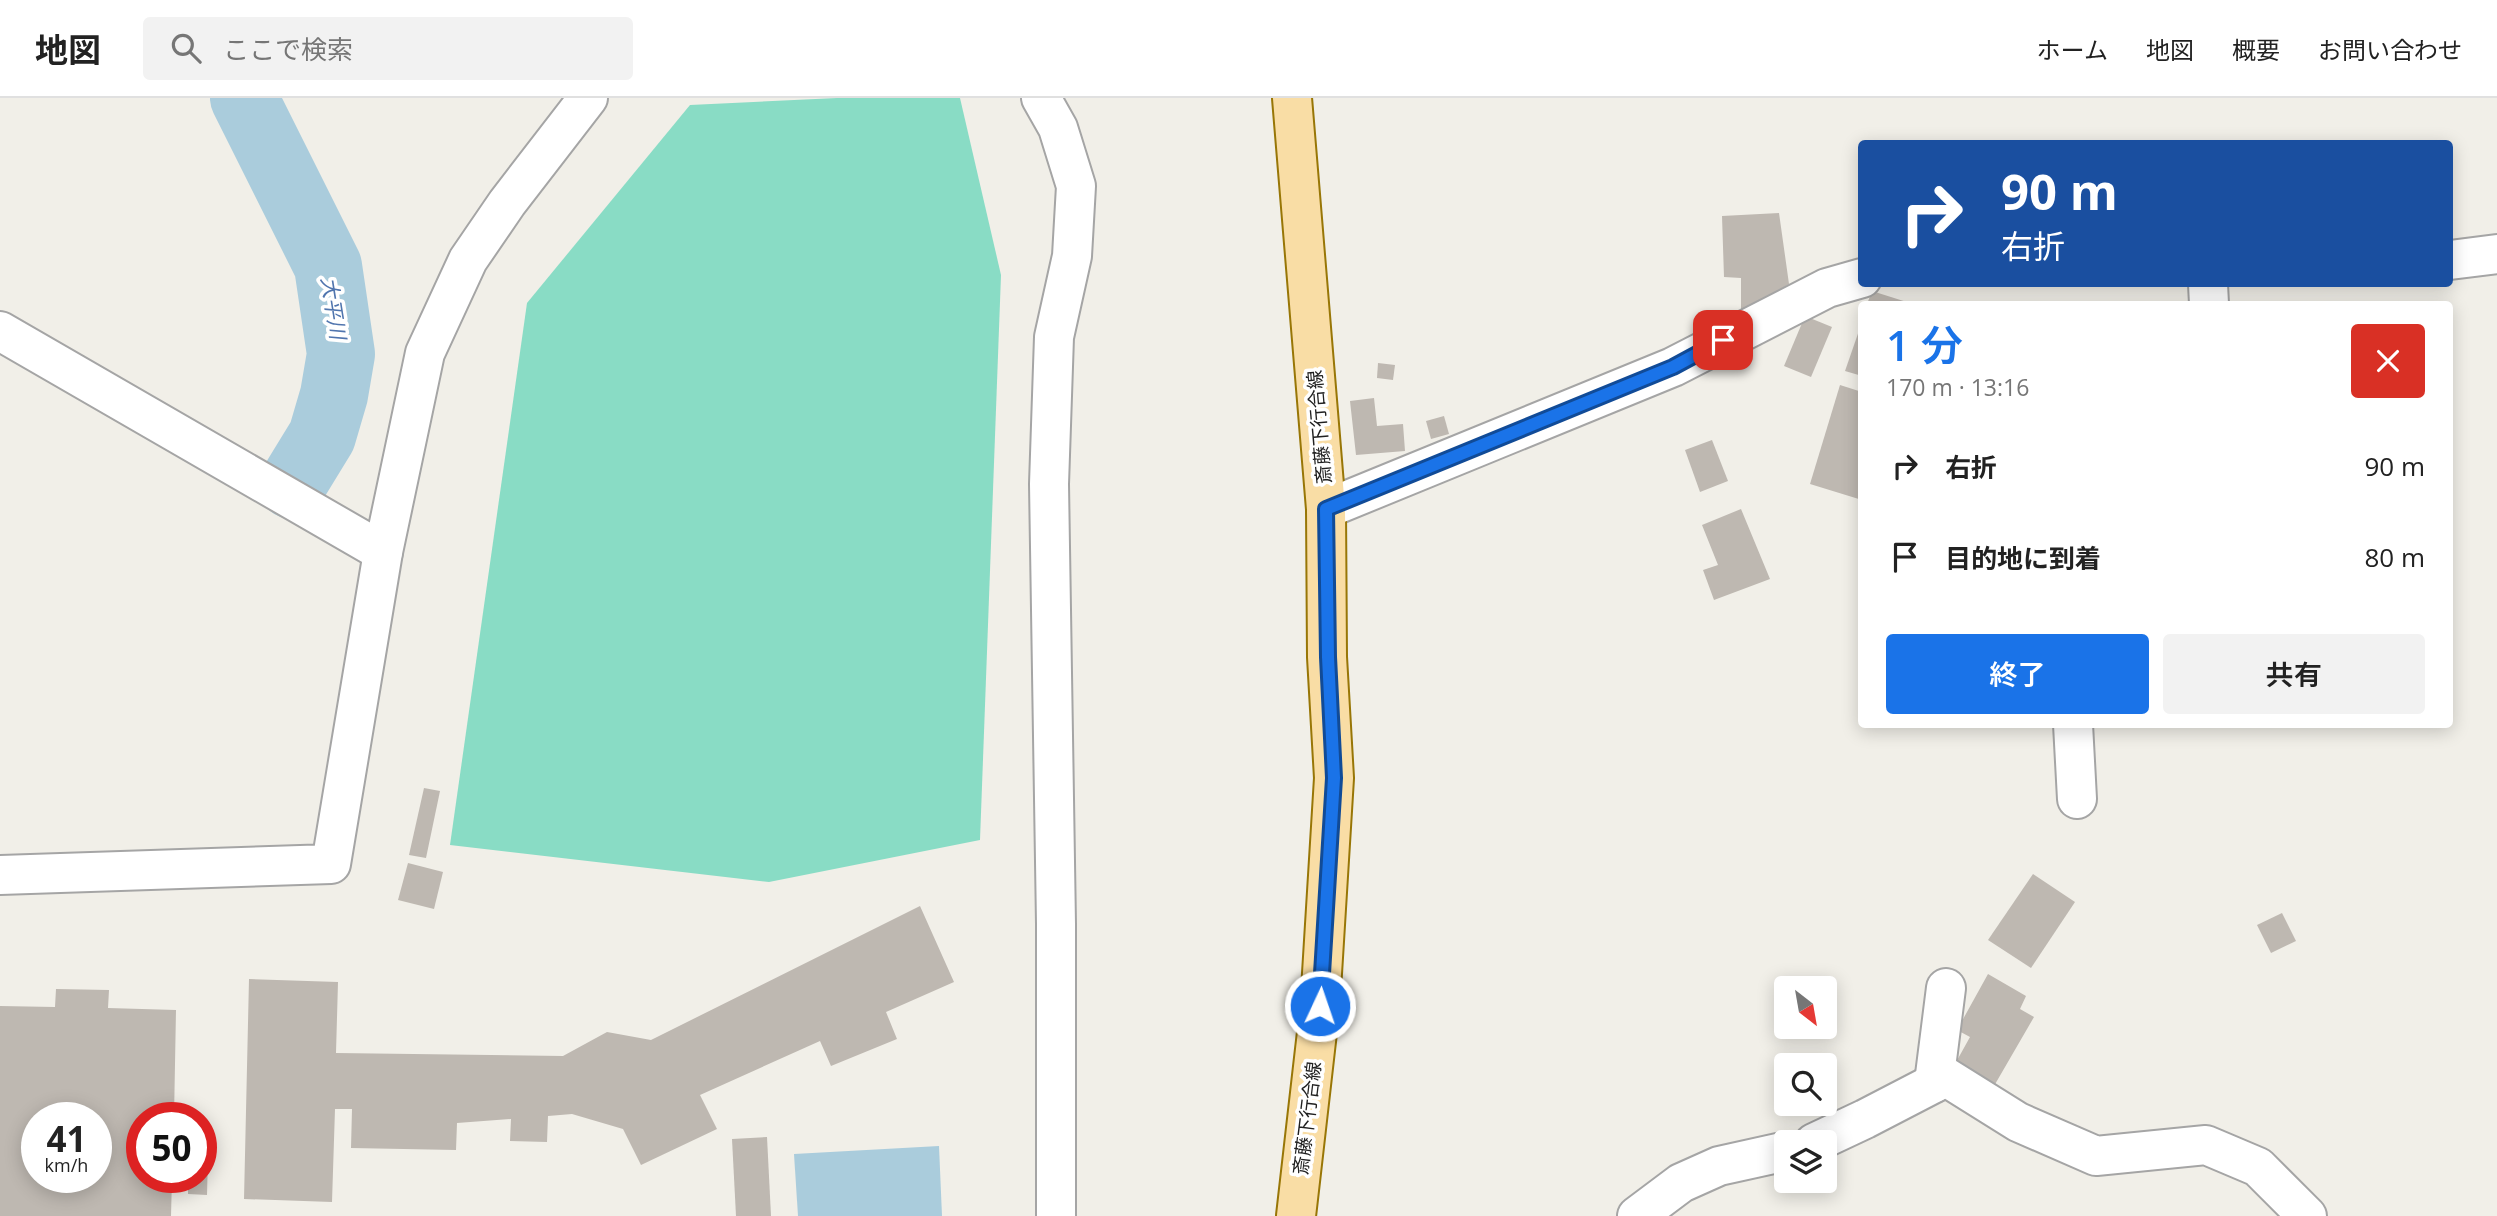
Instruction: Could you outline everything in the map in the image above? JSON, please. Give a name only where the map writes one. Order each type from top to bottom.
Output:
[{"type":"main road","name":"斎藤下行合線","points":[[1292,98],[1326,509],[1328,657],[1334,778],[1320,1006],[1301,1215]]},
{"type":"street","points":[[0,875],[331,864],[383,552],[425,353],[468,260],[507,203],[588,98]]},
{"type":"street","points":[[1041,98],[1058,128],[1076,186],[1072,256],[1054,337],[1049,484],[1056,924],[1056,1216]]},
{"type":"street","points":[[2453,260],[2497,254]]},
{"type":"street","points":[[1326,509],[1673,367],[1827,288],[1858,279]]},
{"type":"street","points":[[0,331],[383,552]]},
{"type":"street","points":[[2073,728],[2077,799]]},
{"type":"street","points":[[1934,1083],[1946,988]]},
{"type":"street","points":[[1837,1132],[1946,1077],[2018,1122],[2096,1156],[2206,1145],[2258,1167],[2307,1216]]},
{"type":"street","points":[[1637,1216],[1681,1183],[1719,1166],[1774,1154]]},
{"type":"green space","points":[[837,98],[960,98],[1001,275],[980,840],[769,882],[450,845],[527,303],[690,105]]},
{"type":"water","points":[[939,1146],[942,1216],[798,1216],[794,1154]]},
{"type":"building","points":[[1779,213],[1789,284],[1741,313],[1741,278],[1724,277],[1722,216]]},
{"type":"building","points":[[1872,291],[1904,301],[1868,301]]},
{"type":"building","points":[[1805,316],[1832,327],[1811,377],[1784,366]]},
{"type":"building","points":[[1858,334],[1858,375],[1845,371]]},
{"type":"building","points":[[1378,363],[1395,365],[1393,380],[1377,378]]},
{"type":"building","points":[[1840,385],[1858,391],[1858,499],[1810,484]]},
{"type":"building","points":[[1374,398],[1377,426],[1403,424],[1405,451],[1356,455],[1350,401]]},
{"type":"building","points":[[1444,416],[1449,434],[1431,439],[1426,421]]},
{"type":"building","points":[[1712,440],[1728,481],[1700,492],[1685,450]]},
{"type":"building","points":[[1741,509],[1770,579],[1714,600],[1703,570],[1718,565],[1702,525]]},
{"type":"building","points":[[424,788],[440,791],[426,858],[409,855]]},
{"type":"building","points":[[408,863],[443,872],[434,909],[398,900]]},
{"type":"building","points":[[2033,874],[2075,902],[2031,968],[1988,940]]},
{"type":"building","points":[[920,906],[954,982],[886,1012],[897,1039],[831,1066],[820,1041],[700,1095],[717,1129],[641,1165],[623,1129],[572,1114],[548,1116],[547,1142],[510,1141],[511,1119],[457,1123],[456,1150],[351,1148],[352,1109],[335,1109],[332,1202],[244,1199],[249,979],[338,982],[336,1053],[563,1056],[607,1032],[651,1040]]},
{"type":"building","points":[[2282,913],[2296,941],[2271,953],[2257,925]]},
{"type":"building","points":[[1988,974],[2026,996],[2020,1009],[2034,1017],[1994,1086],[1955,1064],[1970,1037],[1957,1030]]},
{"type":"building","points":[[56,989],[109,990],[108,1008],[176,1010],[174,1102],[126,1102],[126,1193],[172,1193],[171,1216],[0,1216],[0,1006],[55,1007]]},
{"type":"building","points":[[767,1137],[771,1216],[736,1216],[732,1139]]},
{"type":"waterway","name":"大平川","points":[[244,98],[328,266],[341,354],[334,395],[322,436],[292,485]]},
{"type":"route","points":[[1320,1006],[1334,778],[1328,657],[1326,509],[1673,367],[1723,340]]}]
